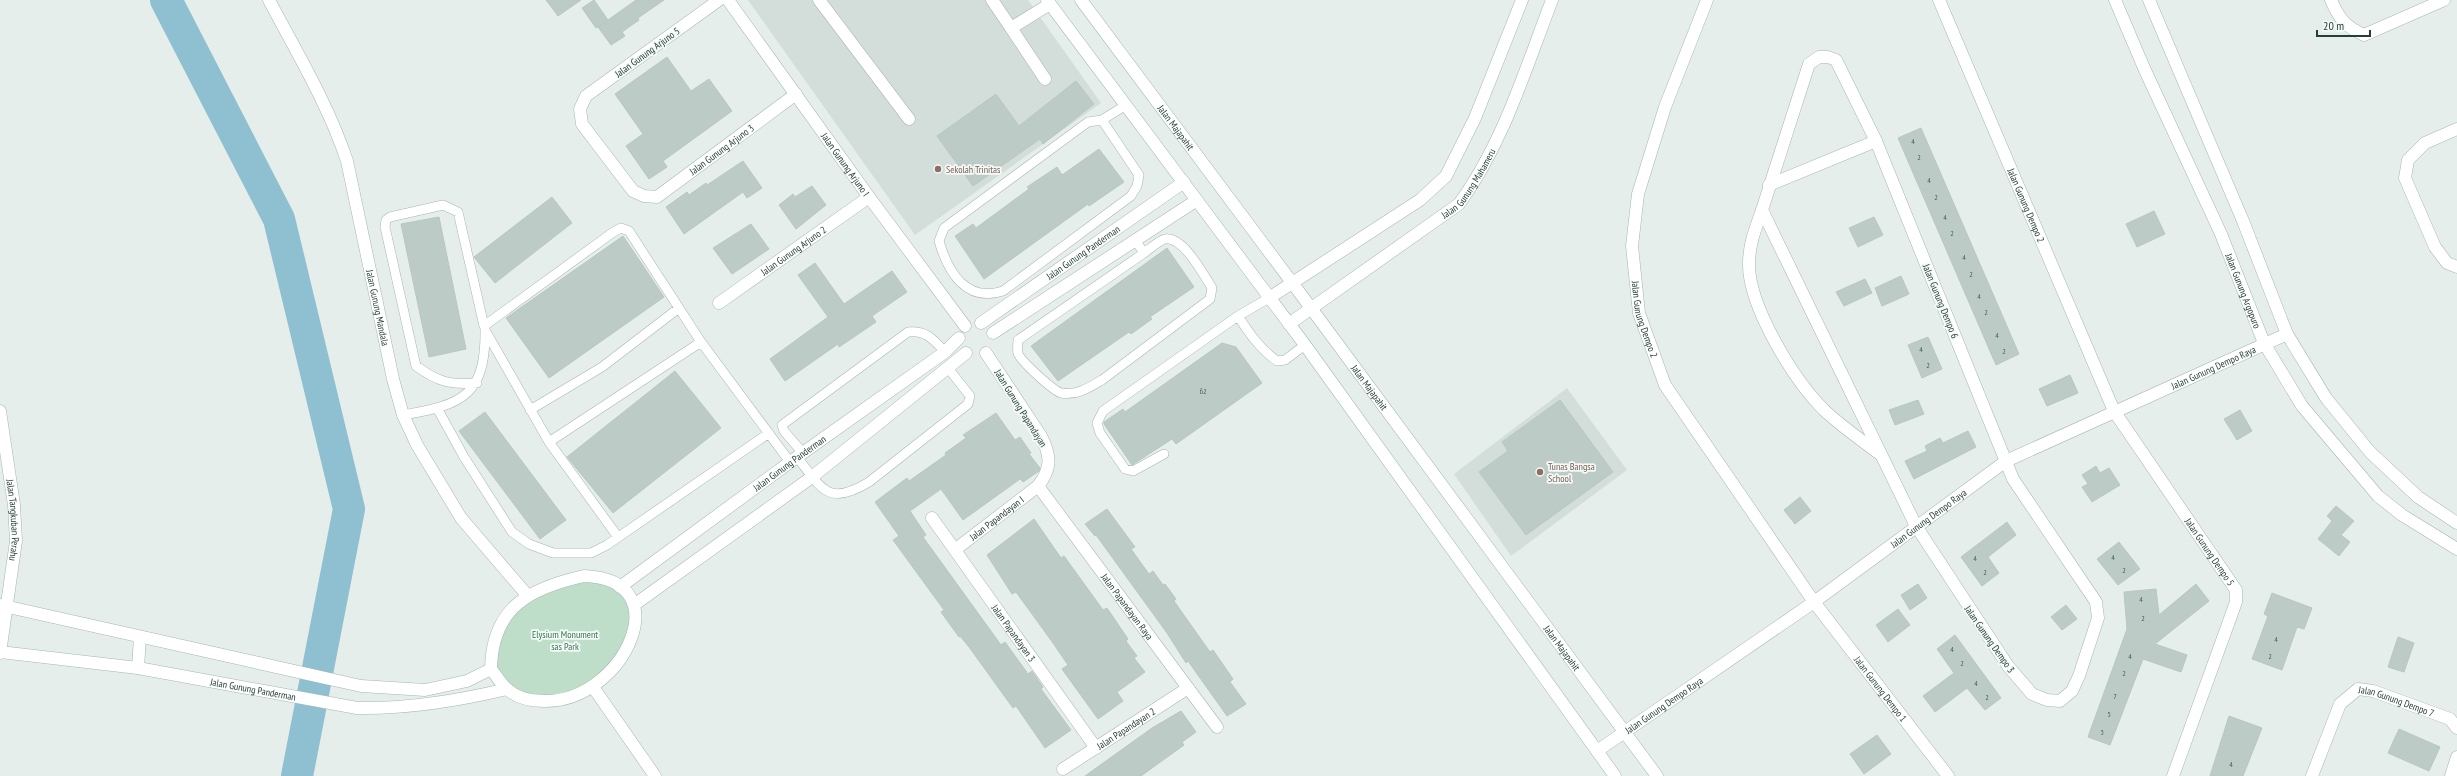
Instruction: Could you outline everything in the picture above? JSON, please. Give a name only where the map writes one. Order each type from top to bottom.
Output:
[{"type":"street","name":"Jalan Gunung Mandala","points":[[269,0],[312,78],[336,130],[347,161],[393,379],[404,415],[417,446],[453,506],[527,595]]},
{"type":"street","name":"Jalan Gunung Arjuno 5","points":[[644,196],[633,191],[582,124],[580,109],[586,96],[719,0]]},
{"type":"street","name":"Jalan Gunung Arjuno I","points":[[728,0],[868,197],[965,326]]},
{"type":"street","points":[[819,0],[909,118]]},
{"type":"street","points":[[992,0],[1045,79]]},
{"type":"street","name":"Jalan Majapahit","points":[[1081,0],[1657,776]]},
{"type":"street","name":"Jalan Gunung Mahameru","points":[[1269,298],[1291,282],[1420,200],[1446,176],[1475,118],[1522,0]]},
{"type":"street","name":"Jalan Gunung Mahameru","points":[[1289,324],[1459,204],[1476,181],[1500,136],[1552,0]]},
{"type":"street","name":"Jalan Gunung Dempo 2","points":[[1707,0],[1665,107],[1638,194],[1632,246],[1640,313],[1665,385],[1814,602]]},
{"type":"street","name":"Jalan Gunung Dempo 2","points":[[1939,0],[2114,411]]},
{"type":"street","name":"Jalan Gunung Argopuro","points":[[2115,0],[2144,68],[2221,234],[2264,343],[2302,406],[2378,496],[2402,515],[2457,549]]},
{"type":"street","points":[[2149,0],[2243,221],[2287,334],[2326,398],[2370,452],[2418,497],[2457,523]]},
{"type":"street","points":[[2331,0],[2337,13],[2349,28],[2364,35],[2444,0]]},
{"type":"street","points":[[1011,28],[1048,2],[1305,345],[1615,776]]},
{"type":"street","name":"Jalan Gunung Dempo 6","points":[[1882,456],[1824,409],[1794,372],[1760,313],[1751,282],[1749,263],[1752,238],[1809,64],[1819,57],[1828,57],[1836,60],[1876,141],[2006,461]]},
{"type":"street","name":"Jalan Gunung Arjuno 3","points":[[644,196],[657,197],[796,94]]},
{"type":"street","points":[[2457,128],[2425,143],[2408,160],[2405,178],[2435,247],[2448,262],[2457,267]]},
{"type":"street","points":[[1769,184],[1876,141]]},
{"type":"street","name":"Jalan Gunung Panderman","points":[[620,587],[796,457],[945,352],[959,338],[965,326],[970,323],[982,323],[1184,182]]},
{"type":"street","name":"Jalan Gunung Arjuno 2","points":[[718,303],[868,197]]},
{"type":"street","name":"Jalan Gunung Panderman","points":[[993,333],[1196,200]]},
{"type":"street","name":"Jalan Gunung Dempo 6","points":[[1762,210],[1916,526]]},
{"type":"street","points":[[959,338],[960,345],[966,353],[973,356],[986,353],[993,344],[993,333],[982,323]]},
{"type":"street","name":"Jalan Gunung Dempo Raya","points":[[1597,752],[1626,734],[1814,602],[2006,461],[2264,343],[2287,334]]},
{"type":"street","points":[[634,605],[812,477],[966,353]]},
{"type":"street","name":"Jalan Gunung Papandayan","points":[[986,353],[1041,436],[1048,450],[1047,475],[1038,486]]},
{"type":"street","name":"Jalan Tangkuban Perahu","points":[[0,411],[14,505],[16,541],[3,605],[0,652]]},
{"type":"street","name":"Jalan Gunung Dempo 5","points":[[2114,411],[2236,590],[2236,602],[2173,776]]},
{"type":"street","name":"Jalan Gunung Dempo 3","points":[[1916,526],[2008,666],[2032,694],[2047,700],[2060,701],[2072,691],[2079,676],[2098,618],[2096,602],[2026,500],[2013,479],[2006,461]]},
{"type":"street","name":"Jalan Papandayan I","points":[[956,549],[1038,486]]},
{"type":"street","name":"Jalan Papandayan Raya","points":[[1038,486],[1217,727]]},
{"type":"street","name":"Jalan Papandayan 3","points":[[932,518],[956,549],[1096,748]]},
{"type":"street","points":[[584,576],[594,576],[620,587],[634,605],[637,620],[629,647],[610,673],[593,687],[567,698],[553,701],[530,701],[507,689],[491,669],[493,644],[500,626],[527,595],[559,581],[584,576]]},
{"type":"street","name":"Jalan Gunung Dempo 1","points":[[1814,602],[1948,776]]},
{"type":"street","points":[[3,605],[361,686],[425,690],[467,681],[491,669]]},
{"type":"street","points":[[138,668],[140,637]]},
{"type":"street","name":"Jalan Gunung Panderman","points":[[0,652],[138,668],[357,708],[394,709],[451,702],[507,689]]},
{"type":"street","points":[[593,687],[655,776]]},
{"type":"street","name":"Jalan Papandayan 2","points":[[1063,769],[1188,688]]},
{"type":"street","name":"Jalan Gunung Dempo 7","points":[[2312,776],[2340,704],[2358,689],[2373,691],[2450,719],[2457,728]]},
{"type":"street","points":[[2451,776],[2457,757]]},
{"type":"lane","points":[[1102,120],[1139,175],[1138,186],[1131,196],[1003,291],[991,295],[976,293],[952,275],[939,241],[944,228],[1088,122],[1102,120],[1126,105]]},
{"type":"lane","points":[[404,415],[437,408],[462,400],[477,383],[484,357],[485,328],[458,212],[444,205],[390,217],[386,220],[385,226],[416,366],[431,377],[453,385],[477,383]]},
{"type":"lane","points":[[485,328],[621,228],[629,231],[702,342],[769,432],[796,457],[812,477],[826,491],[838,496],[852,492],[869,482],[968,404],[970,396],[948,368]]},
{"type":"lane","points":[[1173,239],[1182,245],[1212,288],[1210,300],[1102,380],[1084,390],[1070,394],[1060,393],[1018,354],[1018,340],[1026,333],[1144,253],[1163,240],[1173,239]]},
{"type":"lane","points":[[1135,240],[1144,253]]},
{"type":"lane","points":[[1164,454],[1133,471],[1125,469],[1100,433],[1097,423],[1103,411],[1238,316],[1269,298]]},
{"type":"lane","points":[[530,410],[602,367],[679,308]]},
{"type":"lane","points":[[1238,316],[1262,348],[1277,361],[1285,360],[1305,345]]},
{"type":"lane","points":[[485,328],[549,442],[618,537]]},
{"type":"lane","points":[[796,457],[782,425],[908,332],[920,331],[930,335],[945,352]]},
{"type":"lane","points":[[549,442],[702,342]]},
{"type":"lane","points":[[437,408],[464,457],[512,532],[529,544],[554,553],[591,553],[607,545],[769,432]]},
{"type":"shaded area","name":"Sekolah Trinitas","points":[[748,0],[1028,0],[1101,103],[915,235]]},
{"type":"shaded area","name":"Tunas Bangsa School","points":[[1567,388],[1627,470],[1511,556],[1454,474]]},
{"type":"green space","name":"Elysium Monument sas Park","points":[[583,579],[607,583],[629,599],[633,621],[623,650],[592,686],[532,699],[505,687],[492,669],[501,628],[530,598]]},
{"type":"building","points":[[546,0],[581,0],[558,16]]},
{"type":"building","points":[[594,0],[608,20],[636,0],[664,0],[638,18],[639,20],[622,32],[625,36],[611,45],[598,27],[607,21],[596,28],[582,8]]},
{"type":"building","points":[[667,57],[691,91],[709,79],[732,111],[663,161],[667,167],[649,179],[626,146],[643,134],[615,94]]},
{"type":"building","points":[[1076,81],[1094,104],[1043,144],[1040,139],[973,186],[937,136],[996,94],[1019,126]]},
{"type":"building","points":[[1921,128],[2019,354],[1996,365],[1898,138]]},
{"type":"building","points":[[1099,149],[1124,182],[1089,206],[1088,204],[984,279],[955,236],[973,224],[976,228],[1029,189],[1027,187],[1057,167],[1062,175]]},
{"type":"building","points":[[743,161],[762,188],[747,198],[743,192],[684,234],[666,207],[687,192],[689,195],[706,183],[707,185]]},
{"type":"building","points":[[812,186],[826,205],[796,229],[779,205],[793,194],[795,197]]},
{"type":"building","points":[[552,197],[572,223],[495,283],[474,257]]},
{"type":"building","points":[[2154,211],[2165,234],[2137,247],[2126,224]]},
{"type":"building","points":[[439,217],[466,349],[429,357],[401,224]]},
{"type":"building","points":[[1874,217],[1883,235],[1858,247],[1849,228]]},
{"type":"building","points":[[751,224],[769,249],[732,274],[713,248]]},
{"type":"building","points":[[623,236],[664,297],[549,378],[506,318]]},
{"type":"building","points":[[1167,248],[1194,287],[1150,317],[1152,319],[1131,334],[1129,332],[1058,381],[1031,346]]},
{"type":"building","points":[[815,263],[844,304],[892,271],[907,292],[872,316],[876,322],[839,347],[838,344],[785,381],[770,359],[828,317],[798,275]]},
{"type":"building","points":[[1901,276],[1909,294],[1882,306],[1875,288]]},
{"type":"building","points":[[1865,279],[1872,293],[1844,306],[1836,292]]},
{"type":"building","points":[[1928,337],[1942,369],[1922,378],[1908,345]]},
{"type":"building","points":[[1222,343],[1236,347],[1262,383],[1176,444],[1172,439],[1132,465],[1104,422],[1123,409],[1125,412]]},
{"type":"building","points":[[675,371],[721,428],[613,513],[567,457]]},
{"type":"building","points":[[2070,375],[2078,393],[2047,406],[2039,389]]},
{"type":"building","name":"Tunas Bangsa School","points":[[1560,400],[1613,472],[1526,535],[1479,472],[1508,451],[1502,442]]},
{"type":"building","points":[[1918,400],[1924,414],[1895,425],[1889,410]]},
{"type":"building","points":[[2240,410],[2252,431],[2237,440],[2224,419]]},
{"type":"building","points":[[485,412],[566,520],[540,539],[459,431]]},
{"type":"building","points":[[996,413],[1015,440],[1020,437],[1031,453],[1029,454],[1040,468],[1039,471],[1023,482],[1020,479],[963,520],[941,489],[910,511],[926,535],[923,537],[1001,645],[1005,642],[1028,674],[1032,671],[1043,687],[1041,689],[1071,730],[1045,748],[1016,706],[1013,708],[969,647],[960,636],[959,637],[941,612],[944,610],[893,540],[899,536],[875,502],[907,478],[909,481],[946,455],[945,453],[966,438],[963,435]]},
{"type":"building","points":[[1968,431],[1976,447],[1914,479],[1905,461],[1927,451],[1925,446],[1940,438],[1943,443]]},
{"type":"building","points":[[2096,466],[2100,473],[2109,468],[2120,485],[2092,502],[2082,487],[2088,484],[2082,475]]},
{"type":"building","points":[[1800,497],[1811,511],[1795,524],[1784,510]]},
{"type":"building","points":[[2336,506],[2354,521],[2341,535],[2350,542],[2339,556],[2318,539],[2332,521],[2327,516]]},
{"type":"building","points":[[1107,509],[1135,547],[1131,549],[1149,574],[1153,571],[1163,585],[1165,584],[1176,599],[1174,601],[1210,652],[1213,650],[1233,679],[1230,682],[1246,704],[1227,716],[1188,661],[1186,663],[1167,633],[1096,535],[1095,536],[1085,524]]},
{"type":"building","points":[[1034,519],[1061,558],[1064,556],[1103,610],[1107,608],[1128,639],[1126,641],[1137,656],[1134,658],[1145,672],[1117,692],[1123,701],[1098,719],[1062,669],[1068,665],[1016,592],[1012,594],[987,555]]},
{"type":"building","points":[[2007,522],[2016,535],[1988,557],[1999,573],[1982,586],[1961,557]]},
{"type":"building","points":[[2119,542],[2140,569],[2118,585],[2097,559]]},
{"type":"building","points":[[1918,584],[1927,598],[1910,610],[1901,595]]},
{"type":"building","points":[[2196,584],[2209,601],[2155,644],[2187,655],[2181,672],[2143,659],[2110,745],[2088,737],[2127,629],[2124,592],[2156,589],[2159,615]]},
{"type":"building","points":[[2272,593],[2312,608],[2304,629],[2297,627],[2282,670],[2252,659],[2268,616],[2264,614]]},
{"type":"building","points":[[2066,605],[2077,619],[2062,630],[2051,617]]},
{"type":"building","points":[[1898,609],[1910,625],[1888,642],[1876,625]]},
{"type":"building","points":[[1955,635],[2001,698],[1985,710],[1967,688],[1935,712],[1923,696],[1954,673],[1937,649]]},
{"type":"building","points":[[2398,637],[2414,643],[2404,672],[2388,667]]},
{"type":"building","points":[[1181,711],[1196,732],[1182,742],[1184,745],[1141,776],[1085,776],[1152,728]]},
{"type":"building","points":[[2229,716],[2262,728],[2243,776],[2210,776]]},
{"type":"building","points":[[2399,729],[2440,747],[2429,771],[2388,753]]},
{"type":"building","points":[[1877,735],[1891,754],[1864,774],[1850,754]]},
{"type":"waterway","points":[[166,0],[279,219],[349,509],[297,776]]},
{"type":"place","name":"Sekolah Trinitas","points":[[938,169]]},
{"type":"place","name":"Tunas Bangsa School","points":[[1540,472]]}]
